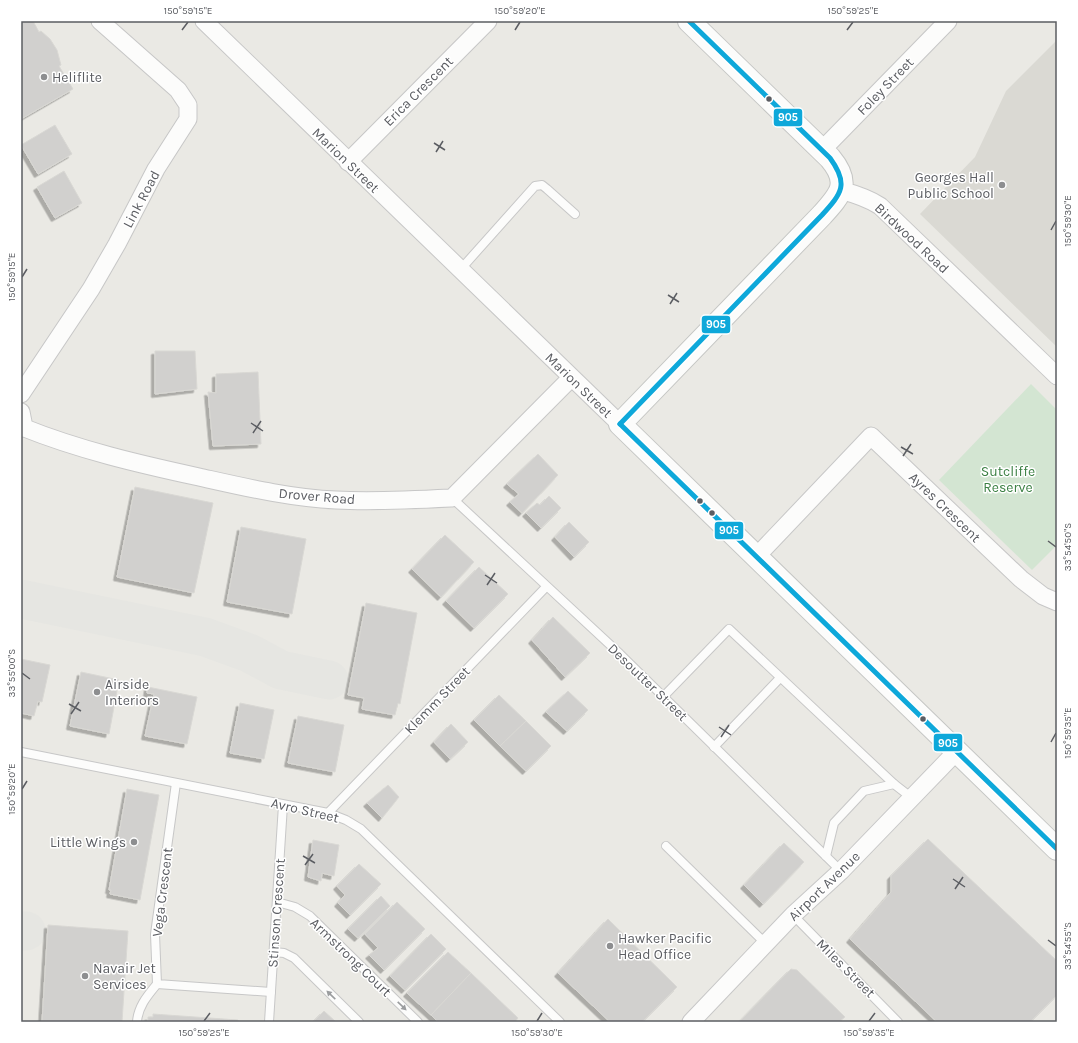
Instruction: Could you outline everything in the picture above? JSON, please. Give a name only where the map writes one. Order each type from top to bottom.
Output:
[{"type":"main road","points":[[620,424],[822,215],[840,190],[842,181],[841,173],[830,158],[689,21]]},
{"type":"main road","name":"Marion Street","points":[[620,424],[1057,849]]},
{"type":"street","name":"Link Road","points":[[21,394],[91,289],[117,244],[156,169],[188,119],[188,105],[178,90],[100,21]]},
{"type":"street","name":"Erica Crescent","points":[[348,162],[488,21]]},
{"type":"street","name":"Foley Street","points":[[822,150],[948,21]]},
{"type":"street","name":"Marion Street","points":[[210,23],[348,162],[620,424]]},
{"type":"street","name":"Birdwood Road","points":[[840,190],[859,195],[880,206],[1057,376]]},
{"type":"street","points":[[452,498],[571,378]]},
{"type":"street","name":"Drover Road","points":[[21,422],[82,449],[164,469],[292,496],[336,500],[452,498]]},
{"type":"street","name":"Ayres Crescent","points":[[756,557],[871,436],[1021,579],[1043,596],[1057,602]]},
{"type":"street","name":"Airport Avenue","points":[[691,1022],[793,915],[841,871],[958,752]]},
{"type":"lane","points":[[460,270],[535,186],[542,185],[575,214]]},
{"type":"lane","name":"Desoutter Street","points":[[452,498],[546,587],[615,649],[841,871]]},
{"type":"lane","name":"Klemm Street","points":[[328,813],[546,587]]},
{"type":"lane","points":[[663,697],[729,629],[894,784],[912,798]]},
{"type":"lane","points":[[714,747],[780,678]]},
{"type":"lane","name":"Avro Street","points":[[21,752],[328,813],[346,820],[361,829],[560,1022]]},
{"type":"lane","name":"Vega Crescent","points":[[157,984],[155,934],[176,783]]},
{"type":"lane","points":[[826,856],[834,823],[864,791],[894,784]]},
{"type":"lane","name":"Stinson Crescent","points":[[269,1022],[283,805]]},
{"type":"lane","points":[[666,846],[766,944]]},
{"type":"lane","name":"Armstrong Court","points":[[277,902],[295,907],[310,916],[418,1022]]},
{"type":"lane","name":"Miles Street","points":[[793,915],[898,1022]]},
{"type":"lane","points":[[274,952],[284,953],[294,958],[359,1022]]},
{"type":"lane","points":[[137,1022],[137,1016],[143,1002],[157,984],[271,992]]},
{"type":"shaded area","name":"Georges Hall Public School","points":[[1057,40],[1057,347],[920,214],[975,157],[1006,91]]},
{"type":"green space","name":"Sutcliffe Reserve","points":[[1031,384],[1057,410],[1057,545],[1032,570],[939,480]]},
{"type":"building","name":"Heliflite","points":[[21,21],[33,21],[39,32],[41,31],[50,39],[57,50],[61,65],[59,66],[73,89],[21,119]]},
{"type":"building","points":[[55,125],[72,154],[38,174],[21,145]]},
{"type":"building","points":[[64,171],[82,203],[55,218],[37,187]]},
{"type":"building","points":[[155,351],[195,351],[197,389],[155,394]]},
{"type":"building","points":[[258,372],[261,444],[213,446],[208,392],[216,393],[216,374]]},
{"type":"building","points":[[538,454],[558,475],[522,513],[510,502],[519,494],[507,484]]},
{"type":"building","points":[[135,487],[213,503],[194,593],[117,577]]},
{"type":"building","points":[[549,496],[561,508],[541,528],[526,513],[537,503],[540,505]]},
{"type":"building","points":[[569,522],[589,542],[574,557],[555,537]]},
{"type":"building","points":[[241,527],[306,539],[292,614],[227,602]]},
{"type":"building","points":[[445,535],[474,562],[441,597],[412,569]]},
{"type":"building","points":[[479,567],[508,594],[474,628],[446,601]]},
{"type":"building","points":[[366,603],[417,613],[400,704],[398,703],[395,715],[362,709],[364,698],[348,695]]},
{"type":"building","points":[[553,617],[590,653],[565,677],[532,640]]},
{"type":"building","points":[[21,659],[50,665],[42,702],[38,701],[34,716],[21,713]]},
{"type":"building","name":"Airside Interiors","points":[[81,672],[119,680],[109,734],[70,726]]},
{"type":"building","points":[[148,687],[197,697],[187,744],[145,736],[154,694],[147,693]]},
{"type":"building","points":[[568,691],[588,710],[567,731],[546,712]]},
{"type":"building","points":[[499,695],[526,721],[500,746],[474,720]]},
{"type":"building","points":[[240,703],[274,710],[264,759],[230,753]]},
{"type":"building","points":[[298,716],[344,725],[335,772],[288,763]]},
{"type":"building","points":[[526,721],[551,746],[526,771],[500,746]]},
{"type":"building","points":[[451,724],[468,742],[450,759],[434,742]]},
{"type":"building","points":[[388,785],[399,797],[382,818],[367,803]]},
{"type":"building","name":"Little Wings","points":[[127,789],[159,795],[140,900],[110,894],[111,890],[109,890]]},
{"type":"building","points":[[928,839],[1057,961],[1057,995],[1030,1022],[937,1022],[850,939],[891,892],[891,876]]},
{"type":"building","points":[[313,840],[339,845],[334,876],[322,873],[321,881],[308,877]]},
{"type":"building","points":[[784,843],[804,862],[763,904],[744,885]]},
{"type":"building","points":[[359,864],[381,884],[350,915],[338,903],[345,895],[337,886]]},
{"type":"building","points":[[381,896],[390,906],[358,938],[348,929]]},
{"type":"building","points":[[397,902],[425,929],[384,970],[369,955],[378,948],[365,934]]},
{"type":"building","name":"Hawker Pacific Head Office","points":[[608,919],[677,987],[642,1022],[610,1022],[558,973]]},
{"type":"building","name":"Navair Jet Services","points":[[48,925],[128,931],[122,1022],[42,1022]]},
{"type":"building","points":[[431,934],[446,949],[405,990],[390,976]]},
{"type":"building","points":[[448,952],[471,973],[431,1015],[407,993]]},
{"type":"building","points":[[791,969],[797,970],[845,1017],[839,1022],[739,1022]]},
{"type":"building","points":[[471,973],[518,1018],[515,1022],[438,1022],[431,1015]]},
{"type":"building","points":[[324,1011],[336,1022],[313,1022]]},
{"type":"building","points":[[153,1014],[238,1020],[238,1022],[148,1022],[148,1017],[153,1017]]},
{"type":"taxiway","points":[[21,599],[205,637],[249,653],[281,670],[329,680]]},
{"type":"taxiway","points":[[21,931],[26,931]]},
{"type":"transit line","name":"905","points":[[620,424],[822,215],[841,188],[840,175],[830,158],[689,21]]},
{"type":"transit line","name":"905","points":[[620,424],[1057,849]]},
{"type":"place","name":"Heliflite","points":[[44,77]]},
{"type":"place","name":"Georges Hall Public School","points":[[1002,185]]},
{"type":"place","name":"Airside Interiors","points":[[97,692]]},
{"type":"place","name":"Little Wings","points":[[134,842]]},
{"type":"place","name":"Hawker Pacific Head Office","points":[[610,946]]},
{"type":"place","name":"Navair Jet Services","points":[[85,976]]}]
